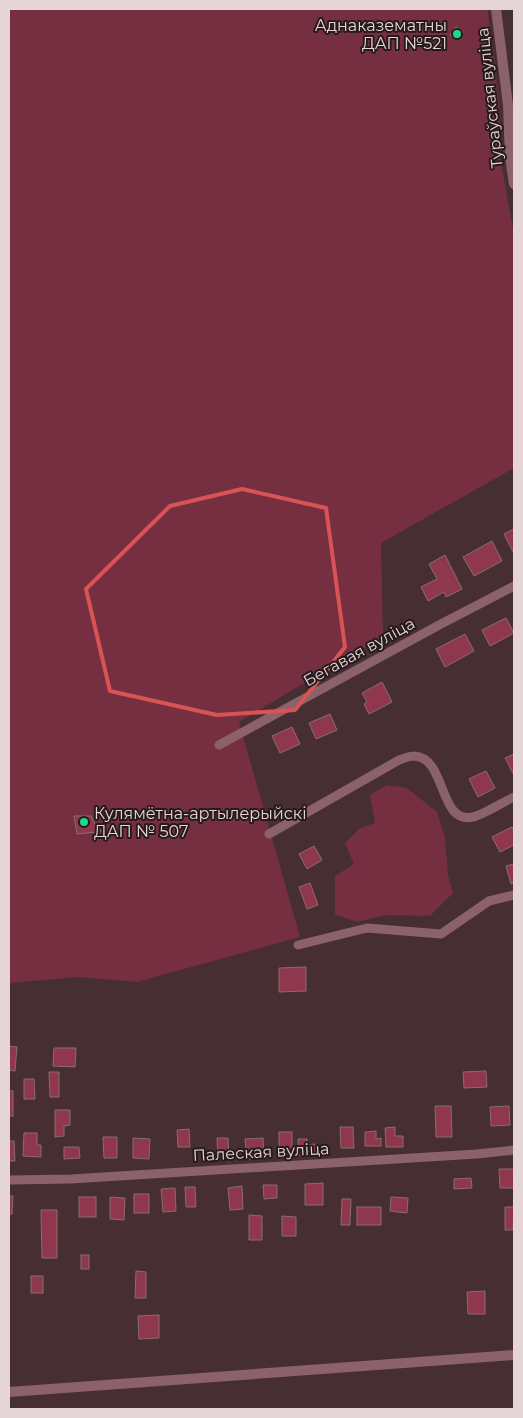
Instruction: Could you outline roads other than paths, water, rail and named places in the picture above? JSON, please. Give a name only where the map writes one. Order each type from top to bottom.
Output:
[{"type":"street","name":"Тураўская вуліца","points":[[496,9],[508,104],[510,157],[514,184]]},
{"type":"street","name":"Бегавая вуліца","points":[[218,745],[514,586]]},
{"type":"street","points":[[269,834],[399,760],[414,756],[423,759],[433,767],[452,811],[462,817],[473,817],[514,797]]},
{"type":"street","points":[[298,945],[367,928],[441,934],[489,901],[514,895]]},
{"type":"street","name":"Палеская вуліца","points":[[9,1180],[101,1177],[477,1154],[514,1150]]},
{"type":"street","points":[[9,1392],[514,1354]]},
{"type":"place","name":"Аднаказематны ДАП №521","points":[[457,34]]},
{"type":"place","name":"Кулямётна-артылерыйскі ДАП № 507","points":[[84,822]]}]
